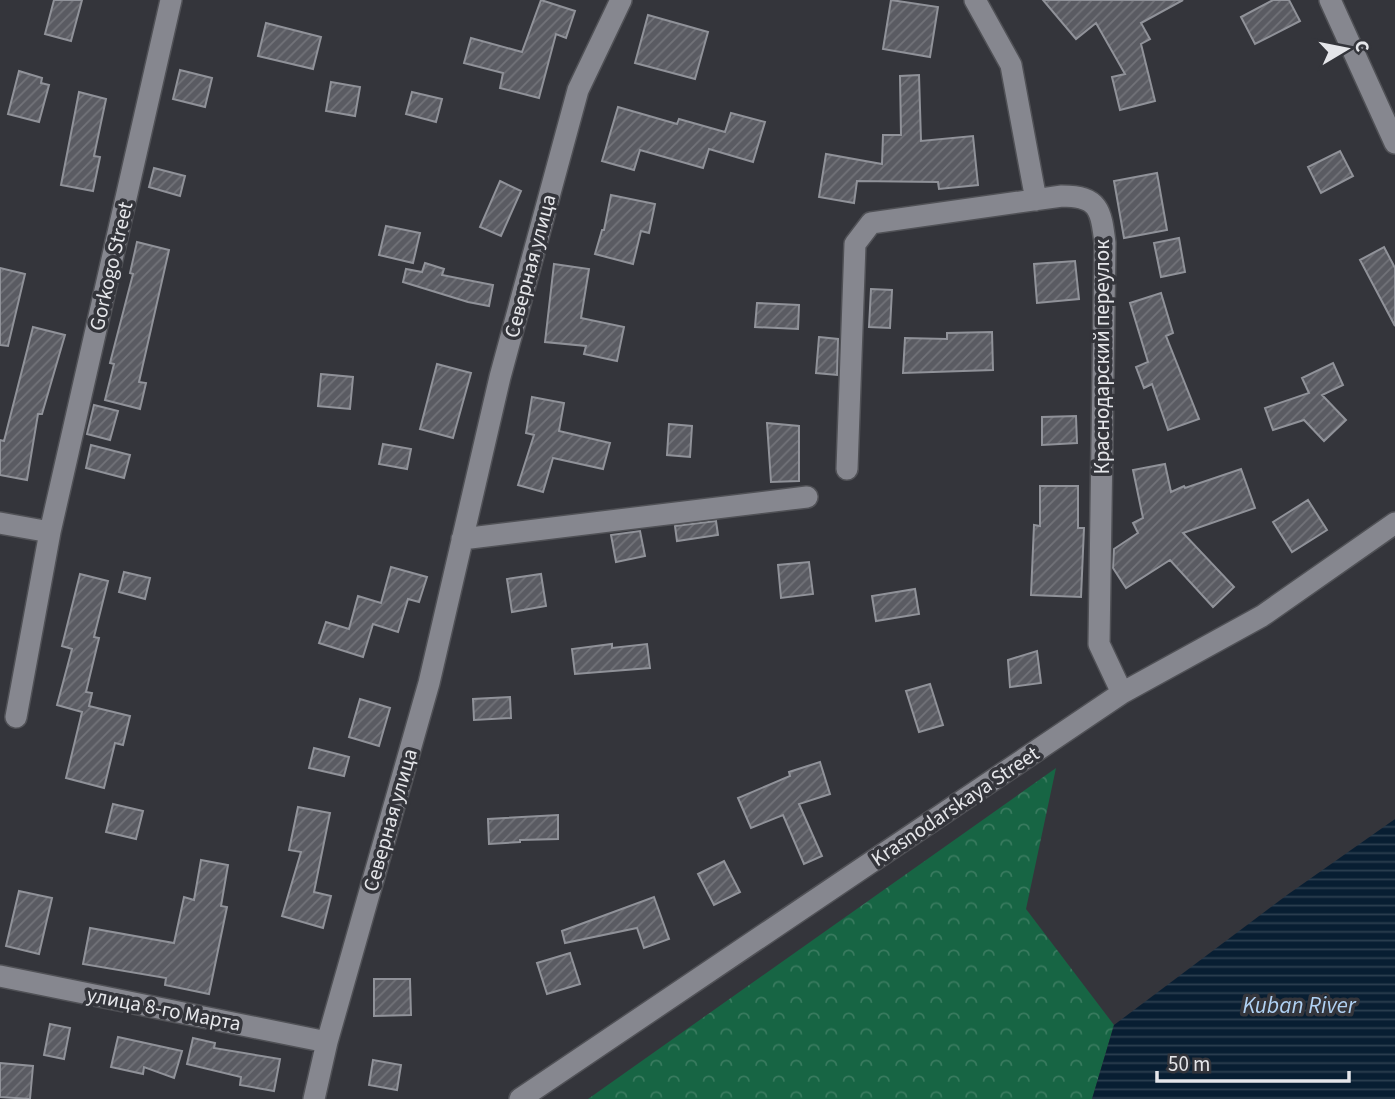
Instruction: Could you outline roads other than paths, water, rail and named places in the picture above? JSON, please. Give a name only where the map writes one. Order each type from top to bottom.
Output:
[{"type":"street","name":"Gorkogo Street","points":[[16,717],[50,532],[171,0]]},
{"type":"street","name":"Северная улица","points":[[314,1099],[327,1042],[429,683],[500,377],[578,90],[621,0]]},
{"type":"street","points":[[975,0],[1011,65],[1036,200]]},
{"type":"street","points":[[1330,0],[1395,143]]},
{"type":"street","name":"Краснодарский переулок","points":[[848,469],[855,243],[872,223],[1062,195],[1081,196],[1094,202],[1102,218],[1105,243],[1099,644],[1122,693]]},
{"type":"street","points":[[462,539],[807,497]]},
{"type":"street","points":[[0,523],[50,532]]},
{"type":"street","name":"Krasnodarskaya Street","points":[[520,1099],[1122,693],[1262,616],[1395,523]]},
{"type":"street","name":"улица 8-го Марта","points":[[0,976],[327,1042]]},
{"type":"water","name":"Kuban River","points":[[1395,819],[1395,1099],[1092,1099],[1114,1025],[1287,895]]}]
